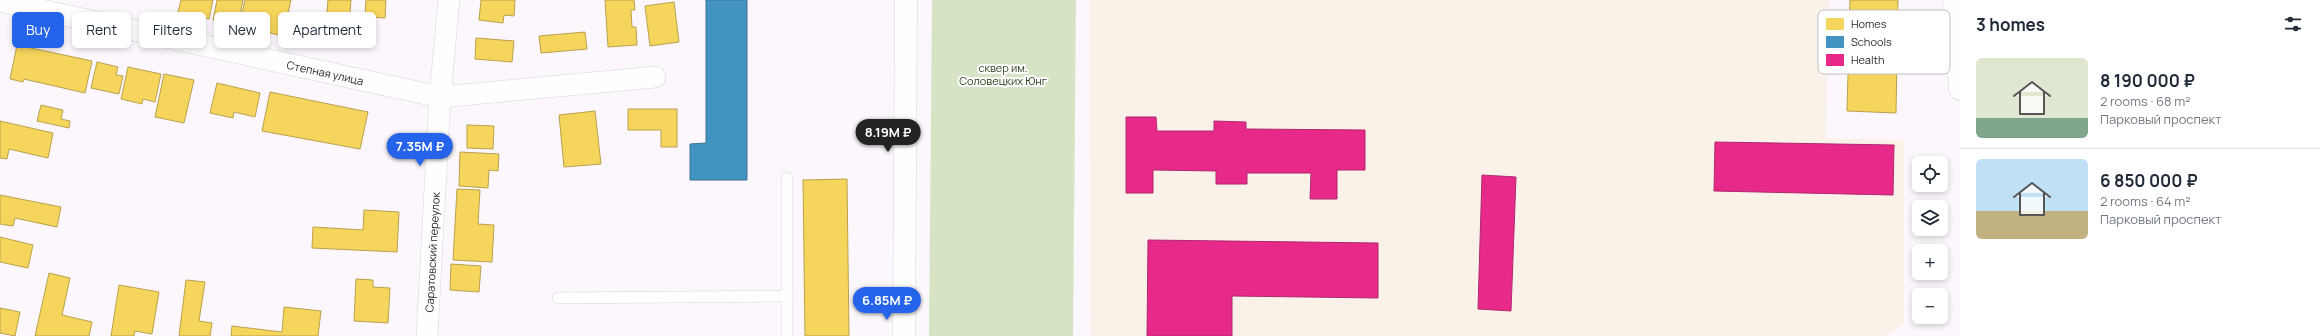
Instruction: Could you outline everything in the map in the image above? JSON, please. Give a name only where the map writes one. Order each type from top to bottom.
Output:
[{"type":"main road","points":[[904,336],[906,0]]},
{"type":"main road","points":[[1954,0],[1960,89]]},
{"type":"street","name":"Саратовский переулок","points":[[427,336],[440,97],[449,0]]},
{"type":"street","name":"Степная улица","points":[[0,1],[440,97],[655,77]]},
{"type":"lane","points":[[787,178],[787,336]]},
{"type":"lane","points":[[558,298],[787,296]]},
{"type":"shaded area","points":[[1090,0],[1829,0],[1829,10],[1818,10],[1818,74],[1827,74],[1826,138],[1904,140],[1904,324],[1885,336],[1091,336]]},
{"type":"green space","name":"сквер им. Соловецких Юнг","points":[[932,0],[1076,0],[1073,336],[929,336]]},
{"type":"building: Homes","points":[[181,0],[213,0],[209,19],[206,18],[206,12],[178,12]]},
{"type":"building: Homes","points":[[217,0],[243,0],[241,12],[215,12]]},
{"type":"building: Homes","points":[[245,0],[291,0],[288,12],[278,12],[278,35],[270,33],[270,12],[242,12]]},
{"type":"building: Homes","points":[[328,0],[351,0],[350,12],[327,12]]},
{"type":"building: Homes","points":[[366,0],[386,0],[385,18],[376,18],[376,12],[365,12]]},
{"type":"building: Homes","points":[[481,0],[515,0],[514,16],[504,15],[503,23],[479,20]]},
{"type":"building: Homes","points":[[605,0],[634,0],[635,10],[631,10],[632,27],[636,27],[637,45],[608,47]]},
{"type":"building: Homes","points":[[1850,0],[1898,0],[1898,10],[1850,10]]},
{"type":"building: Homes","points":[[674,2],[679,42],[650,46],[645,6]]},
{"type":"building: Homes","points":[[585,32],[587,49],[541,53],[539,36]]},
{"type":"building: Homes","points":[[476,38],[514,41],[512,62],[475,59]]},
{"type":"building: Homes","points":[[16,48],[31,48],[92,61],[85,93],[24,79],[23,82],[10,79]]},
{"type":"building: Homes","points":[[97,62],[118,67],[116,75],[123,76],[119,94],[91,88]]},
{"type":"building: Homes","points":[[128,67],[161,74],[155,102],[143,99],[142,104],[121,99]]},
{"type":"building: Homes","points":[[164,74],[194,80],[184,123],[155,117]]},
{"type":"building: Homes","points":[[1848,74],[1897,74],[1896,113],[1847,111]]},
{"type":"building: Homes","points":[[217,83],[260,93],[255,117],[234,112],[233,118],[210,113]]},
{"type":"building: Homes","points":[[270,92],[368,112],[360,149],[262,131]]},
{"type":"building: Homes","points":[[41,105],[63,110],[61,119],[70,121],[69,128],[37,121]]},
{"type":"building: Homes","points":[[628,109],[677,109],[677,147],[661,147],[661,130],[628,130]]},
{"type":"building: Homes","points":[[595,111],[601,164],[564,167],[559,115]]},
{"type":"building: Homes","points":[[0,121],[53,133],[48,158],[9,149],[7,159],[0,158]]},
{"type":"building: Homes","points":[[467,125],[494,126],[493,149],[467,148]]},
{"type":"building: Homes","points":[[460,152],[499,154],[498,171],[489,170],[488,188],[459,186]]},
{"type":"building: Homes","points":[[847,179],[849,336],[805,336],[803,180]]},
{"type":"building: Homes","points":[[457,189],[480,190],[478,224],[494,225],[492,262],[453,260]]},
{"type":"building: Homes","points":[[0,195],[61,207],[57,227],[15,218],[13,226],[0,224]]},
{"type":"building: Homes","points":[[364,210],[399,212],[397,252],[312,248],[313,227],[363,230]]},
{"type":"building: Homes","points":[[0,237],[33,245],[28,268],[0,262]]},
{"type":"building: Homes","points":[[451,264],[481,266],[479,292],[450,290]]},
{"type":"building: Homes","points":[[49,273],[70,278],[62,315],[92,322],[89,336],[35,336]]},
{"type":"building: Homes","points":[[356,279],[373,280],[373,287],[390,288],[388,323],[354,321]]},
{"type":"building: Homes","points":[[186,280],[205,282],[199,321],[212,323],[210,336],[179,336]]},
{"type":"building: Homes","points":[[119,285],[159,292],[152,334],[135,331],[134,336],[111,336]]},
{"type":"building: Homes","points":[[284,307],[321,311],[318,336],[231,336],[232,326],[282,332]]},
{"type":"building: Homes","points":[[0,308],[20,312],[15,336],[0,333]]},
{"type":"building: Schools","points":[[706,0],[747,0],[747,180],[690,180],[690,144],[706,143]]},
{"type":"building: Health","points":[[1126,117],[1156,117],[1157,131],[1214,131],[1214,121],[1246,122],[1246,129],[1365,130],[1365,170],[1337,170],[1337,199],[1310,199],[1311,173],[1247,173],[1247,184],[1216,184],[1216,171],[1153,170],[1153,193],[1126,193]]},
{"type":"building: Health","points":[[1715,142],[1894,145],[1893,195],[1714,191]]},
{"type":"building: Health","points":[[1482,175],[1516,177],[1511,311],[1478,309]]},
{"type":"building: Health","points":[[1148,240],[1378,243],[1378,298],[1232,296],[1232,336],[1147,336]]}]
